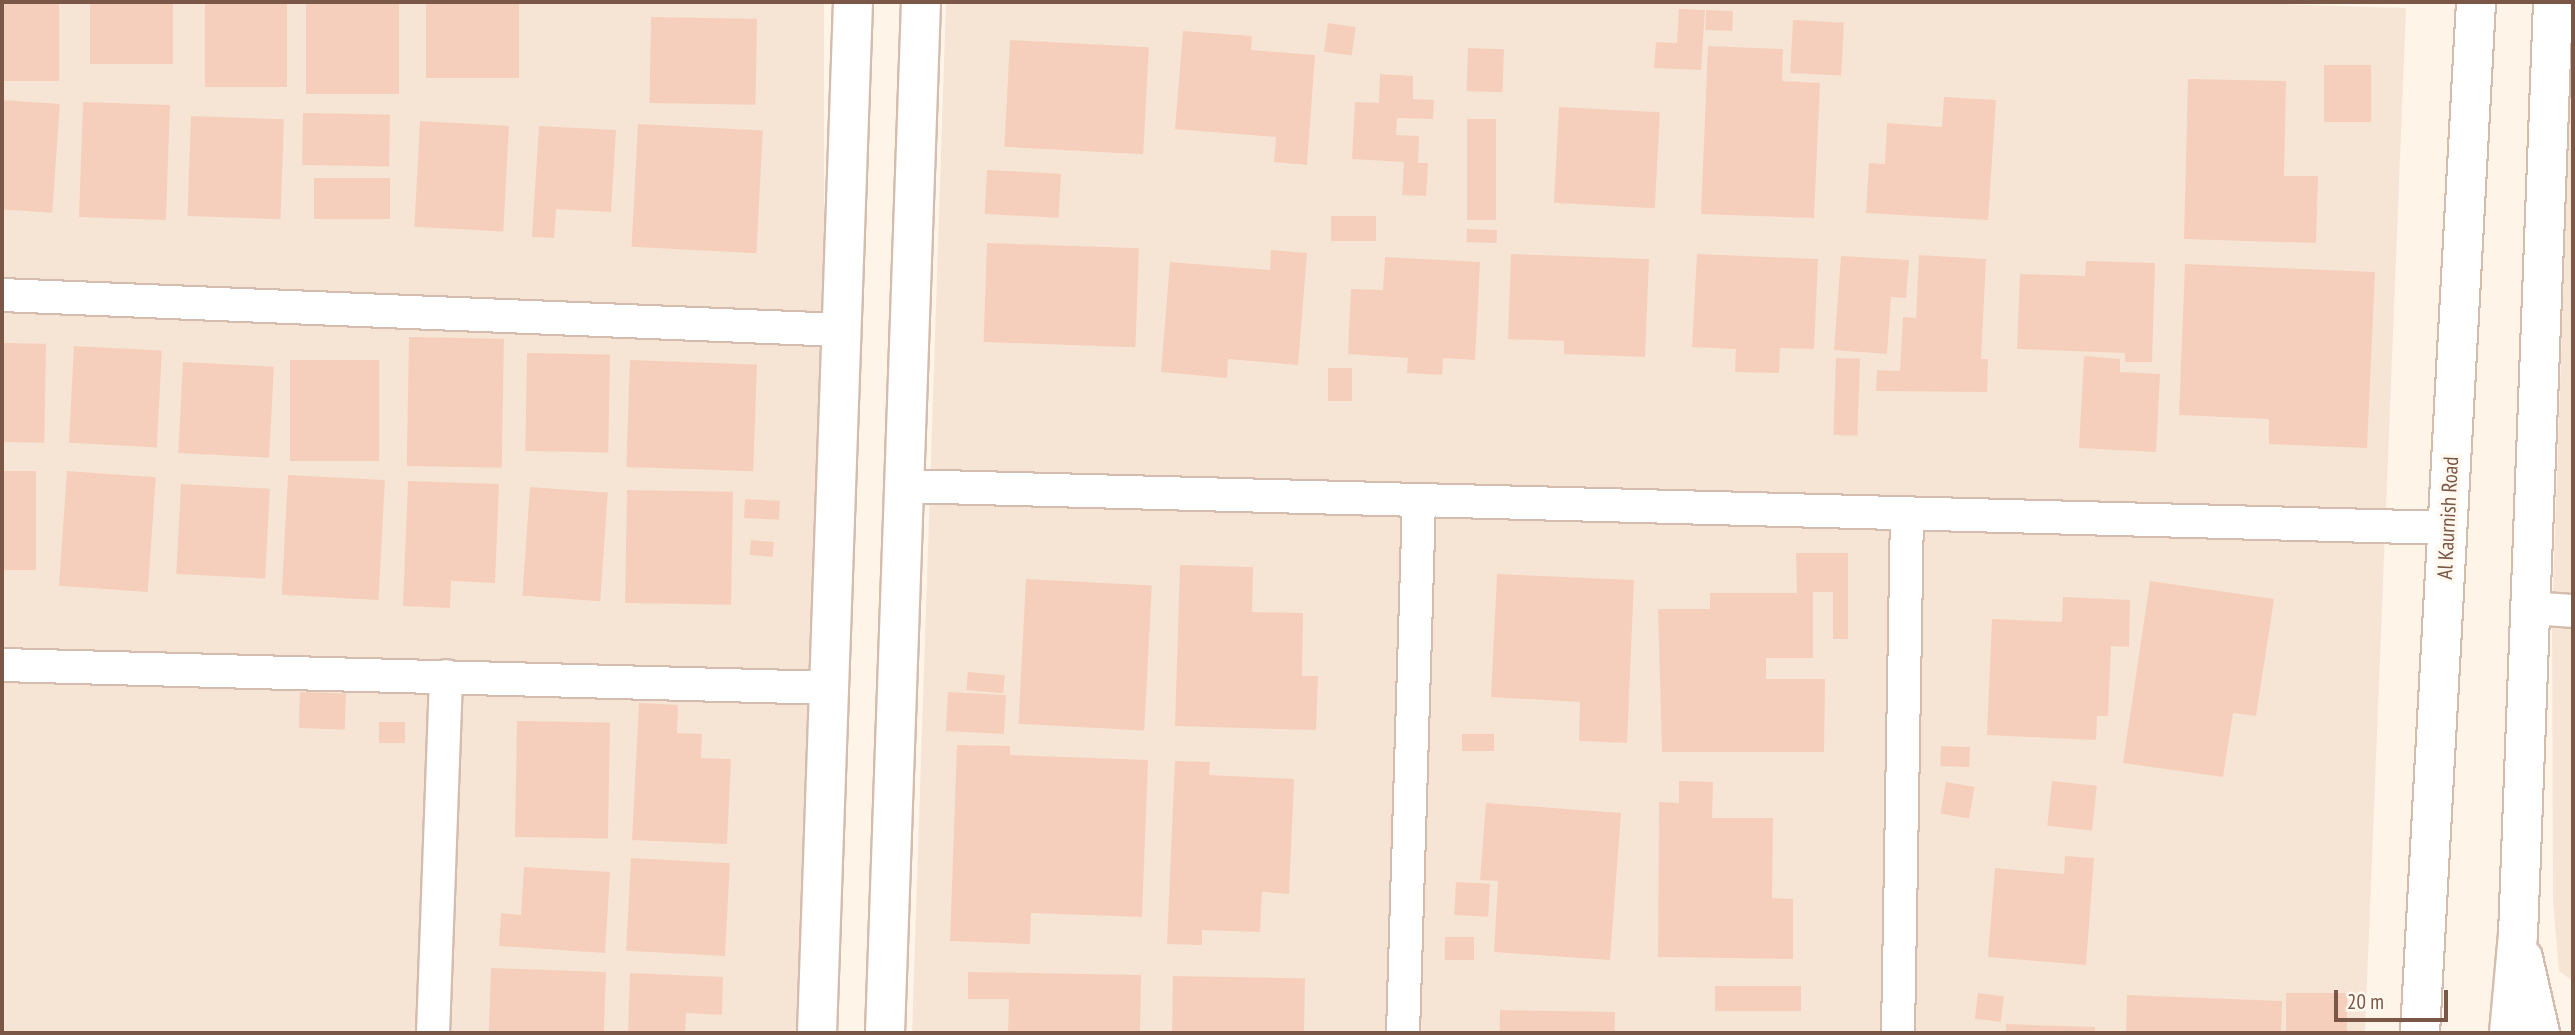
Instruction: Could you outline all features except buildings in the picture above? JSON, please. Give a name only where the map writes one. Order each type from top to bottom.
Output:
[{"type":"street","points":[[817,1033],[853,2]]},
{"type":"street","points":[[885,1033],[921,2]]},
{"type":"street","name":"Al Kaurnish Road","points":[[2420,1033],[2476,2]]},
{"type":"street","points":[[2508,1033],[2518,935],[2553,2]]},
{"type":"street","points":[[2,295],[842,330]]},
{"type":"street","points":[[904,486],[2448,528]]},
{"type":"street","points":[[1403,1033],[1419,500]]},
{"type":"street","points":[[1898,1033],[1907,513]]},
{"type":"street","points":[[2531,608],[2573,611]]},
{"type":"street","points":[[2,664],[829,688]]},
{"type":"street","points":[[433,1033],[446,676]]},
{"type":"street","points":[[2518,935],[2540,1033]]},
{"type":"shaded area","points":[[2,2],[824,2],[824,1033],[2,1033]]},
{"type":"shaded area","points":[[946,2],[2212,2],[2406,8],[2365,1033],[912,1033]]},
{"type":"shaded area","points":[[2573,2],[2573,981],[2559,971],[2553,901],[2552,621]]}]
